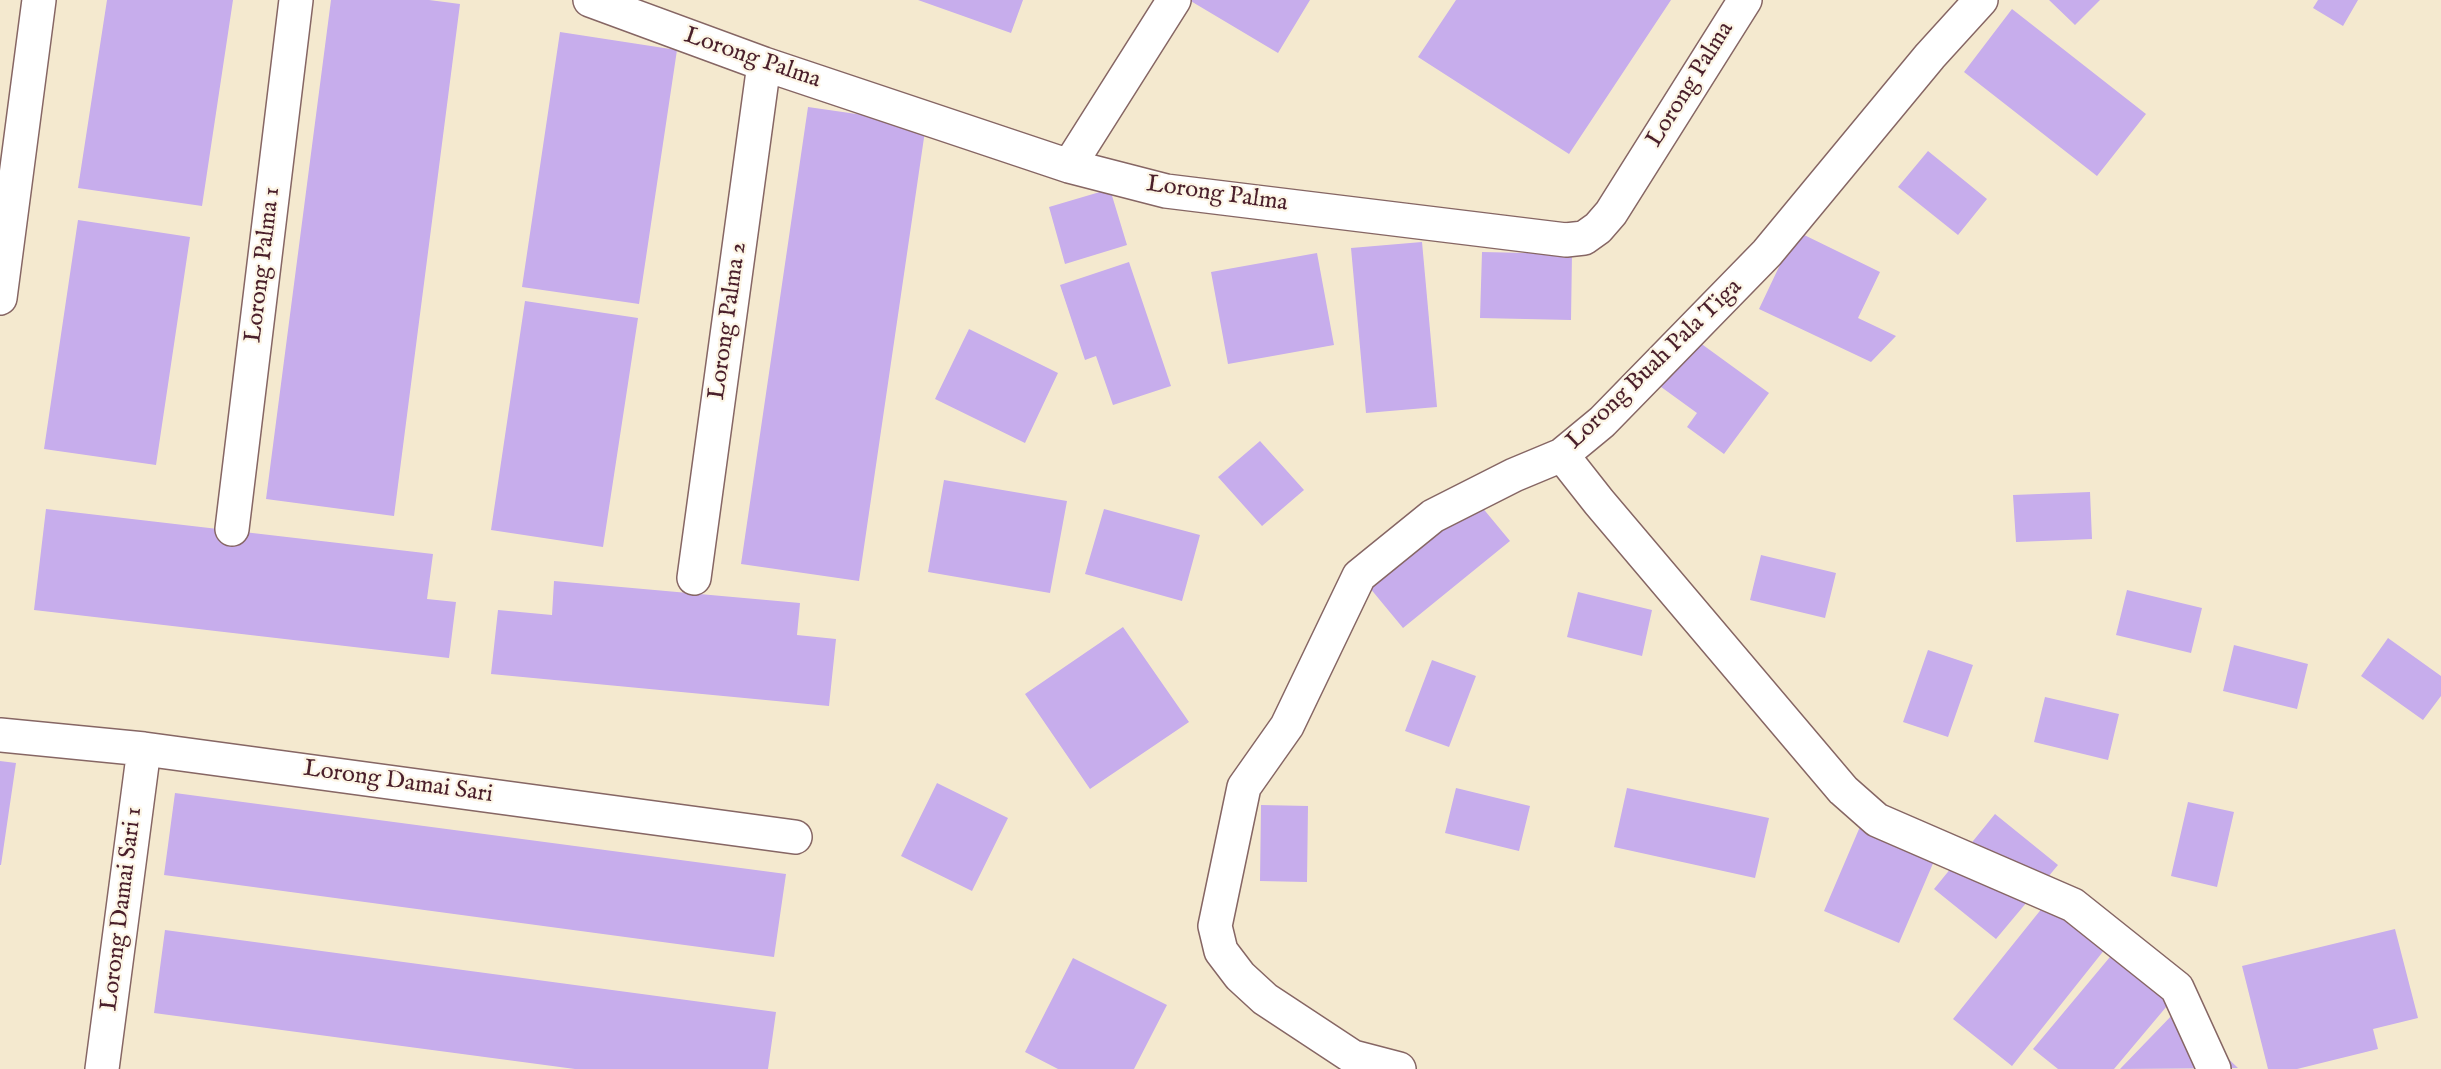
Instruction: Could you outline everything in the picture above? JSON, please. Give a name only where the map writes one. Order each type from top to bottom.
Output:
[{"type":"street","points":[[0,298],[39,0]]},
{"type":"street","name":"Lorong Palma 1","points":[[232,529],[296,0]]},
{"type":"street","name":"Lorong Palma","points":[[590,0],[764,64],[1069,166],[1166,191],[1566,240],[1584,238],[1598,228],[1611,213],[1745,0]]},
{"type":"street","points":[[1069,166],[1174,0]]},
{"type":"street","name":"Lorong Buah Pala Tiga","points":[[1399,1069],[1353,1057],[1265,999],[1240,976],[1221,951],[1215,926],[1244,787],[1287,726],[1359,576],[1433,516],[1514,475],[1562,455],[1602,422],[1767,254],[1930,56],[1981,0]]},
{"type":"street","name":"Lorong Palma 2","points":[[694,578],[764,64]]},
{"type":"street","points":[[1562,455],[1843,790],[1877,820],[2073,905],[2177,988],[2214,1069]]},
{"type":"street","name":"Lorong Damai Sari","points":[[0,735],[144,749],[795,837]]},
{"type":"street","name":"Lorong Damai Sari 1","points":[[102,1069],[144,749]]},
{"type":"building","points":[[107,0],[233,0],[202,206],[78,188]]},
{"type":"building","points":[[331,0],[429,0],[460,4],[394,516],[266,499]]},
{"type":"building","points":[[918,0],[1023,0],[1011,33]]},
{"type":"building","points":[[1189,0],[1310,0],[1278,53]]},
{"type":"building","points":[[1456,0],[1671,0],[1569,154],[1418,57]]},
{"type":"building","points":[[2049,0],[2100,0],[2075,25]]},
{"type":"building","points":[[2318,0],[2358,0],[2343,26],[2313,8]]},
{"type":"building","points":[[2012,9],[2146,114],[2097,176],[1964,72]]},
{"type":"building","points":[[560,32],[677,50],[639,304],[522,287]]},
{"type":"building","points":[[808,107],[926,124],[859,581],[741,564]]},
{"type":"building","points":[[1928,151],[1987,199],[1958,235],[1898,187]]},
{"type":"building","points":[[1110,189],[1127,245],[1065,264],[1049,207]]},
{"type":"building","points":[[78,220],[190,237],[156,465],[44,449]]},
{"type":"building","points":[[1796,231],[1880,272],[1858,318],[1896,336],[1871,362],[1759,309]]},
{"type":"building","points":[[1422,242],[1437,407],[1366,413],[1351,248]]},
{"type":"building","points":[[1482,252],[1572,254],[1571,320],[1480,318]]},
{"type":"building","points":[[1317,253],[1334,345],[1228,364],[1211,272]]},
{"type":"building","points":[[1129,262],[1171,386],[1113,405],[1096,356],[1085,360],[1060,285]]},
{"type":"building","points":[[525,301],[638,318],[603,547],[491,530]]},
{"type":"building","points":[[969,329],[1058,373],[1025,443],[935,399]]},
{"type":"building","points":[[1692,337],[1769,393],[1724,454],[1687,427],[1697,413],[1657,384]]},
{"type":"building","points":[[1260,441],[1304,490],[1262,526],[1218,477]]},
{"type":"building","points":[[944,480],[1067,501],[1050,593],[928,572]]},
{"type":"building","points":[[1462,483],[1510,541],[1403,628],[1355,570]]},
{"type":"building","points":[[2090,492],[2092,539],[2016,542],[2013,495]]},
{"type":"building","points":[[46,509],[433,554],[427,599],[456,602],[449,658],[34,610]]},
{"type":"building","points":[[1104,509],[1200,535],[1182,601],[1085,574]]},
{"type":"building","points":[[1761,555],[1836,573],[1825,618],[1750,600]]},
{"type":"building","points":[[554,581],[800,603],[797,635],[836,639],[829,706],[491,674],[498,610],[552,615]]},
{"type":"building","points":[[2127,590],[2202,608],[2191,653],[2116,635]]},
{"type":"building","points":[[1578,592],[1652,610],[1642,656],[1567,637]]},
{"type":"building","points":[[1123,627],[1189,722],[1090,789],[1025,694]]},
{"type":"building","points":[[2388,638],[2441,676],[2441,696],[2423,720],[2361,676]]},
{"type":"building","points":[[2234,645],[2308,664],[2297,709],[2223,691]]},
{"type":"building","points":[[1928,650],[1973,665],[1948,737],[1903,722]]},
{"type":"building","points":[[1432,660],[1476,676],[1449,747],[1405,731]]},
{"type":"building","points":[[2045,697],[2119,714],[2108,760],[2034,742]]},
{"type":"building","points":[[0,761],[16,763],[1,865],[0,865]]},
{"type":"building","points":[[937,783],[1008,818],[972,891],[901,856]]},
{"type":"building","points":[[1456,788],[1530,806],[1519,851],[1445,833]]},
{"type":"building","points":[[1627,788],[1769,818],[1755,878],[1614,847]]},
{"type":"building","points":[[175,793],[786,874],[774,957],[164,875]]},
{"type":"building","points":[[2188,802],[2234,812],[2217,887],[2171,876]]},
{"type":"building","points":[[1261,805],[1308,806],[1307,882],[1260,881]]},
{"type":"building","points":[[1995,814],[2058,865],[1996,939],[1934,889]]},
{"type":"building","points":[[1862,822],[1937,854],[1899,943],[1824,911]]},
{"type":"building","points":[[2051,897],[2109,944],[2012,1066],[1953,1019]]},
{"type":"building","points":[[2395,929],[2418,1018],[2373,1029],[2378,1049],[2297,1069],[2268,1069],[2242,966]]},
{"type":"building","points":[[165,930],[776,1012],[768,1069],[575,1069],[154,1013]]},
{"type":"building","points":[[2130,933],[2188,981],[2114,1069],[2058,1069],[2033,1049]]},
{"type":"building","points":[[1073,958],[1167,1005],[1134,1069],[1058,1069],[1025,1052]]},
{"type":"building","points":[[2177,1010],[2238,1068],[2120,1069]]}]
